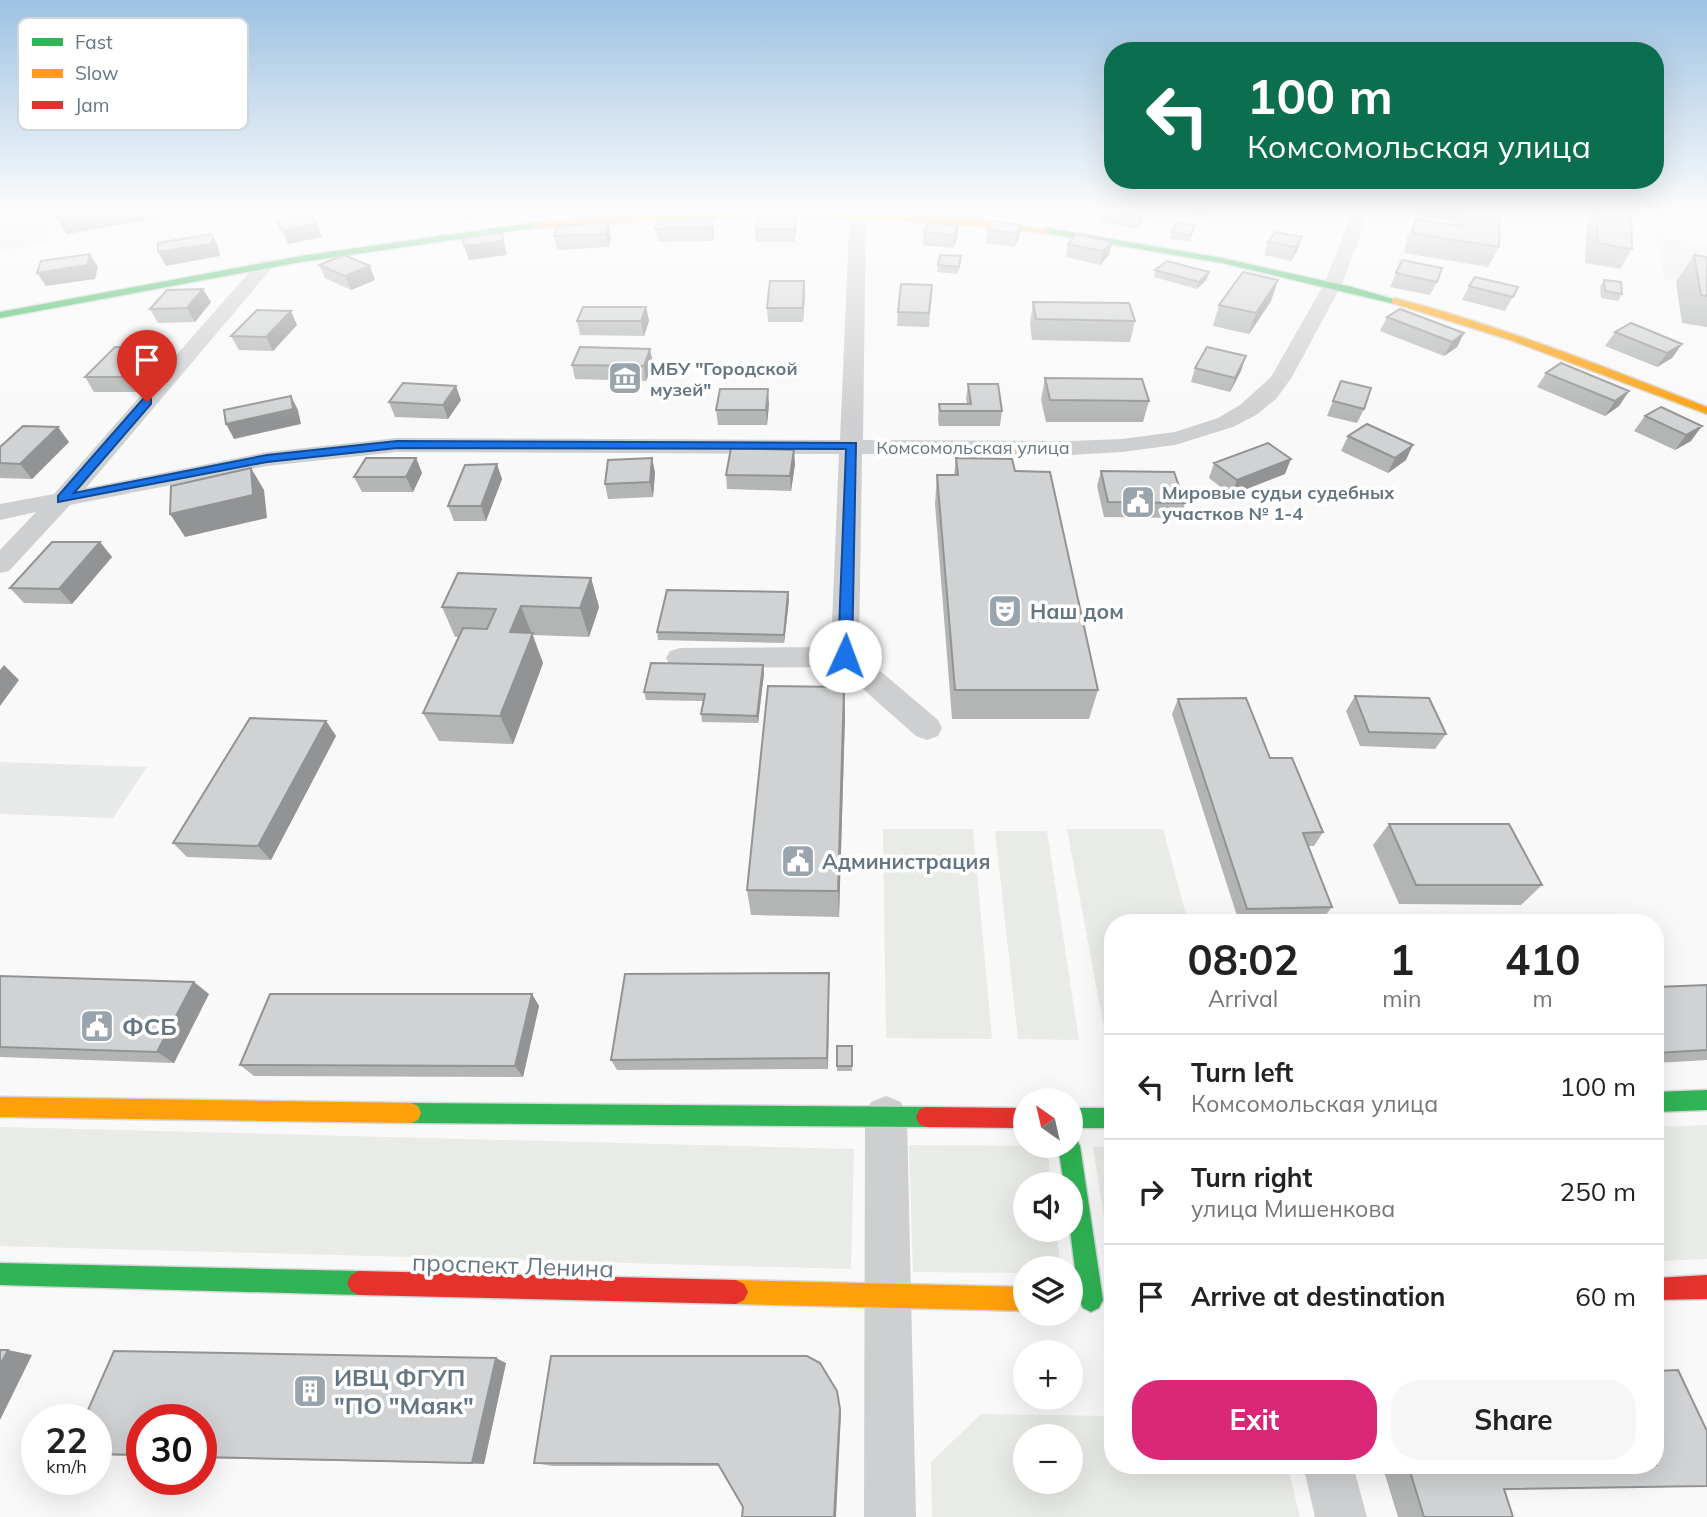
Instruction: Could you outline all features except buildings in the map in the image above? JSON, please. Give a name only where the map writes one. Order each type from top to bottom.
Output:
[{"type":"street","points":[[0,315],[187,280]]},
{"type":"street","points":[[0,565],[63,499],[252,280]]},
{"type":"street","points":[[845,656],[856,280]]},
{"type":"street","points":[[1309,280],[1524,339],[1635,380],[1707,411]]},
{"type":"street","name":"Комсомольская улица","points":[[0,512],[267,458],[397,445],[1111,447],[1184,435],[1215,426],[1245,412],[1269,393],[1285,371],[1334,280]]},
{"type":"street","points":[[680,658],[845,656],[927,728]]},
{"type":"street","points":[[1664,1102],[1707,1100]]},
{"type":"street","points":[[0,1107],[1013,1118]]},
{"type":"street","points":[[886,1117],[890,1517]]},
{"type":"street","points":[[1083,1118],[1104,1118]]},
{"type":"street","points":[[1071,1158],[1097,1301],[1083,1300]]},
{"type":"street","name":"проспект Ленина","points":[[0,1274],[1013,1299]]},
{"type":"street","points":[[1664,1289],[1707,1287]]},
{"type":"street","points":[[1330,1474],[1341,1517]]},
{"type":"shaded area","points":[[1670,280],[1707,280],[1707,286]]},
{"type":"shaded area","points":[[0,762],[147,767],[113,818],[0,814]]},
{"type":"shaded area","points":[[883,829],[973,829],[992,1039],[886,1038]]},
{"type":"shaded area","points":[[1067,829],[1163,829],[1186,914],[1104,914],[1104,1028]]},
{"type":"shaded area","points":[[995,831],[1047,831],[1079,1040],[1018,1039]]},
{"type":"shaded area","points":[[1707,1125],[1707,1259],[1664,1261],[1664,1127]]},
{"type":"shaded area","points":[[0,1127],[854,1149],[851,1269],[0,1246]]},
{"type":"shaded area","points":[[909,1145],[1013,1146],[1013,1158],[1048,1158],[1050,1172],[1013,1172],[1013,1242],[1058,1242],[1059,1256],[1013,1256],[1013,1273],[913,1272]]},
{"type":"shaded area","points":[[1104,1146],[1104,1218],[1093,1147]]},
{"type":"shaded area","points":[[981,1414],[1104,1416],[1104,1474],[1289,1474],[1300,1517],[932,1517],[931,1462]]},
{"type":"traffic: fast","points":[[0,315],[189,280]]},
{"type":"traffic: fast","points":[[1312,280],[1395,301]]},
{"type":"traffic: fast","points":[[1664,1102],[1707,1100]]},
{"type":"traffic: fast","points":[[411,1113],[926,1117]]},
{"type":"traffic: fast","points":[[1083,1118],[1104,1118]]},
{"type":"traffic: fast","points":[[1071,1158],[1091,1300]]},
{"type":"traffic: fast","points":[[0,1274],[359,1283]]},
{"type":"traffic: slow","points":[[1395,301],[1514,338],[1707,411]]},
{"type":"traffic: slow","points":[[0,1107],[411,1113]]},
{"type":"traffic: slow","points":[[736,1292],[1013,1299]]},
{"type":"traffic: jam","points":[[926,1117],[1013,1118]]},
{"type":"traffic: jam","points":[[359,1283],[736,1292]]},
{"type":"traffic: jam","points":[[1664,1289],[1707,1287]]},
{"type":"place","name":"МБУ \"Городской музей\"","points":[[625,378]]},
{"type":"place","name":"Мировые судьи судебных участков № 1-4","points":[[1138,502]]},
{"type":"place","name":"Наш дом","points":[[1005,611]]},
{"type":"place","name":"Администрация","points":[[798,861]]},
{"type":"place","name":"ФСБ","points":[[97,1026]]},
{"type":"place","name":"ИВЦ ФГУП \"ПО \"Маяк\"","points":[[310,1391]]},
{"type":"route","points":[[147,402],[63,499],[267,458],[397,445],[459,443],[852,446],[845,656]]}]
